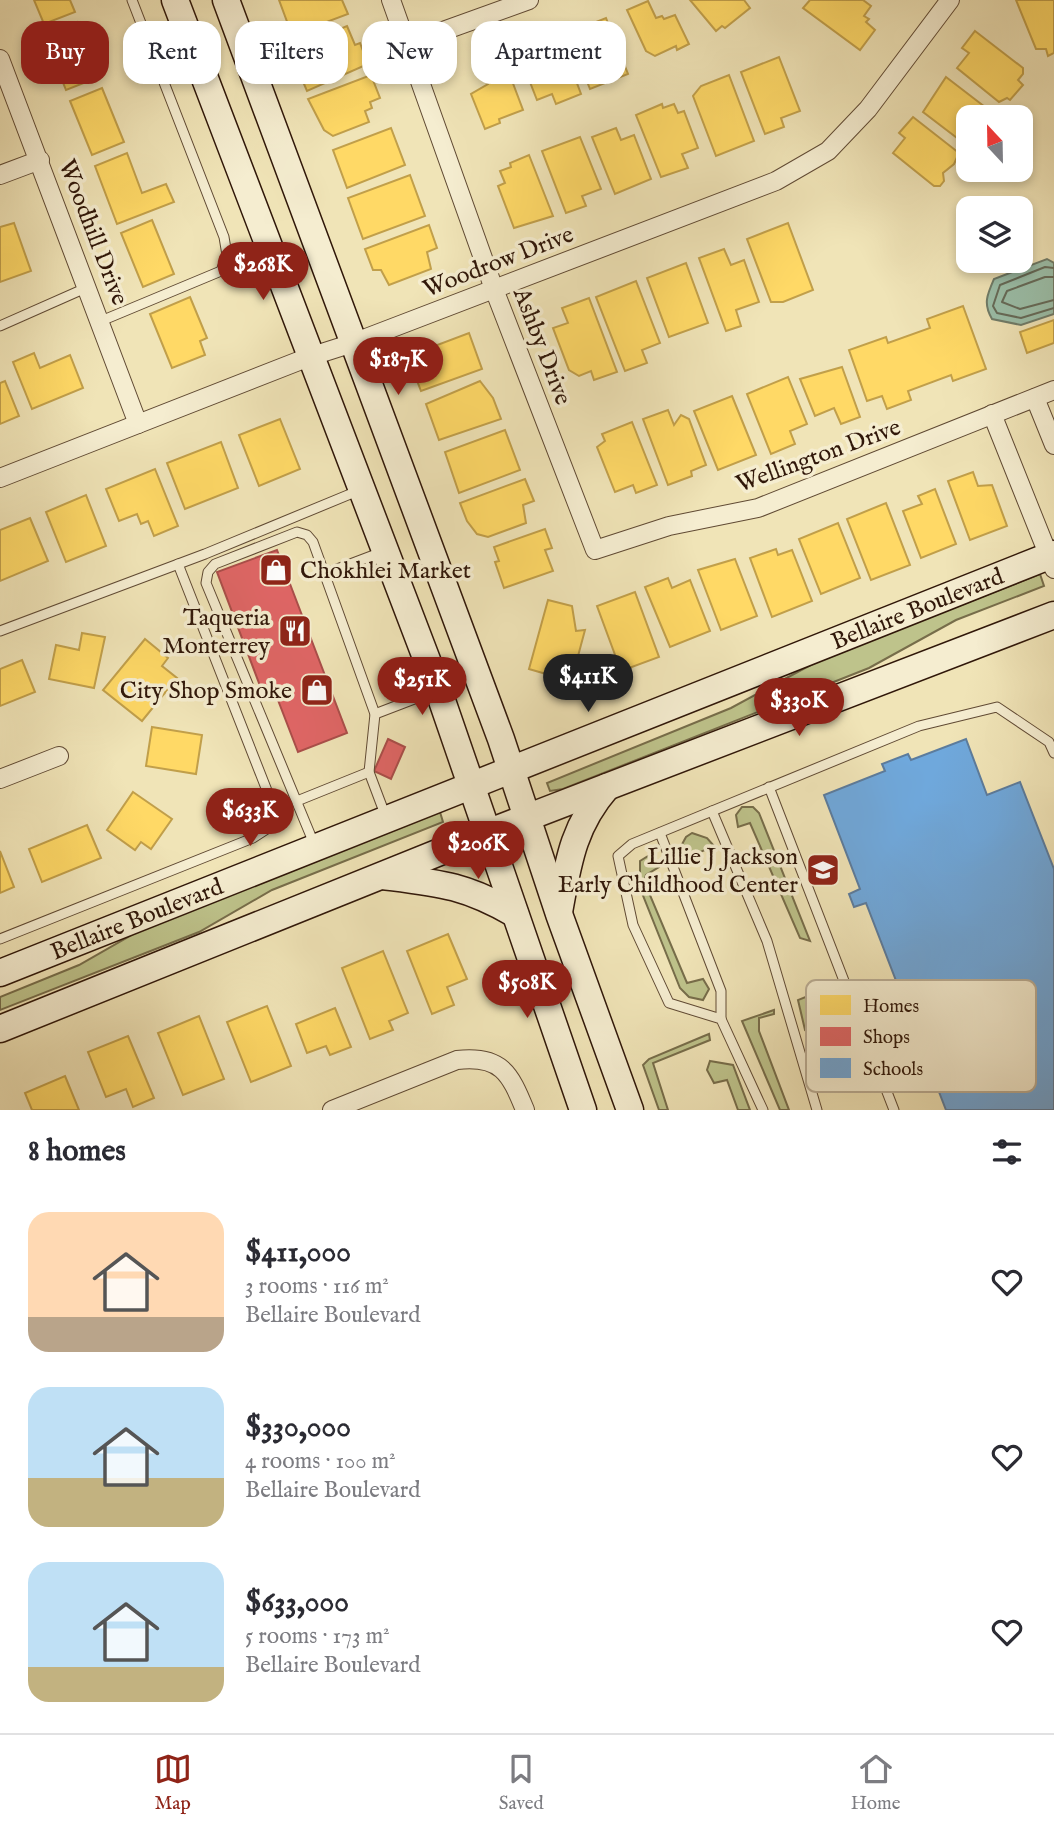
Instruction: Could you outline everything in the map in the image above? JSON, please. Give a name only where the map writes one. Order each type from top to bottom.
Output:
[{"type":"main road","points":[[175,0],[438,690],[583,1110]]},
{"type":"main road","points":[[226,0],[510,771],[631,1110]]},
{"type":"main road","name":"Bellaire Boulevard","points":[[0,973],[1052,560]]},
{"type":"main road","name":"Bellaire Boulevard","points":[[0,1029],[487,833],[1054,615]]},
{"type":"main road","points":[[559,914],[570,848],[589,807],[608,786]]},
{"type":"main road","points":[[381,876],[443,884],[478,893],[515,914]]},
{"type":"street","name":"Ashby Drive","points":[[391,0],[399,21]]},
{"type":"street","points":[[457,26],[528,0]]},
{"type":"street","name":"Woodrow Drive","points":[[0,478],[309,357],[353,343],[776,181],[828,151],[868,109],[950,0]]},
{"type":"street","name":"Woodhill Drive","points":[[0,59],[138,424]]},
{"type":"street","name":"Ashby Drive","points":[[421,84],[495,289],[594,550]]},
{"type":"street","points":[[0,175],[40,160]]},
{"type":"street","name":"Wellington Drive","points":[[594,550],[669,526],[758,508],[1054,390]]},
{"type":"street","points":[[1035,398],[1054,445]]},
{"type":"street","points":[[992,414],[1052,560]]},
{"type":"street","points":[[0,779],[59,756]]},
{"type":"street","points":[[332,1110],[457,1060],[475,1058],[493,1061],[511,1079],[525,1110]]},
{"type":"lane","points":[[101,321],[220,271],[228,255],[224,237],[132,0]]},
{"type":"lane","points":[[0,326],[88,286]]},
{"type":"lane","points":[[0,631],[178,564],[360,490]]},
{"type":"lane","points":[[316,848],[206,583],[208,572],[215,564],[297,532],[307,535],[313,542],[375,715],[369,772],[387,820]]},
{"type":"lane","points":[[324,574],[384,551]]},
{"type":"lane","points":[[0,939],[253,838],[270,827],[275,811],[178,564]]},
{"type":"lane","points":[[375,715],[438,690]]},
{"type":"lane","points":[[721,1019],[668,1003],[634,925],[618,856],[632,844],[919,726],[998,707],[1049,742],[1054,753]]},
{"type":"lane","points":[[297,801],[369,772]]},
{"type":"lane","points":[[769,787],[844,980]]},
{"type":"lane","points":[[712,811],[767,941],[806,1073]]},
{"type":"lane","points":[[660,833],[721,991],[721,1019],[763,1110]]},
{"type":"lane","points":[[812,1092],[817,1110]]},
{"type":"lane","points":[[887,1092],[894,1110]]},
{"type":"shaded area","points":[[1040,574],[1044,586],[956,620],[869,668],[563,789],[550,791],[547,783],[731,708],[818,661]]},
{"type":"shaded area","points":[[742,807],[753,807],[759,813],[810,941],[800,938],[750,823],[738,827],[736,815]]},
{"type":"shaded area","points":[[440,812],[443,822],[272,890],[199,932],[0,1010],[0,997],[79,965],[144,928]]},
{"type":"shaded area","points":[[692,833],[707,838],[714,846],[687,858],[680,848],[686,837]]},
{"type":"shaded area","points":[[653,853],[659,867],[646,875],[644,881],[687,983],[703,979],[709,989],[703,1000],[689,997],[680,988],[640,888],[640,861]]},
{"type":"shaded area","points":[[806,997],[805,1030],[798,1000]]},
{"type":"shaded area","points":[[774,1010],[774,1014],[759,1018],[759,1031],[789,1110],[780,1110],[742,1021]]},
{"type":"shaded area","points":[[709,1034],[710,1040],[653,1063],[668,1110],[659,1110],[643,1065],[649,1059]]},
{"type":"shaded area","points":[[710,1061],[733,1065],[750,1110],[738,1110],[727,1080],[714,1083],[707,1070]]},
{"type":"water","points":[[1047,259],[1054,263],[1054,314],[1021,325],[992,319],[987,299],[994,279],[1010,273],[1033,273],[1033,264]]},
{"type":"building: Homes","points":[[34,0],[70,0],[75,12],[52,21],[43,21]]},
{"type":"building: Homes","points":[[279,0],[342,0],[348,14],[329,21],[287,21]]},
{"type":"building: Homes","points":[[690,0],[744,0],[750,8],[725,28],[722,26],[716,31]]},
{"type":"building: Homes","points":[[810,0],[863,0],[871,6],[864,16],[869,19],[866,22],[875,30],[860,50],[803,8]]},
{"type":"building: Homes","points":[[1016,0],[1054,0],[1054,53],[1048,56],[1046,49],[1036,49]]},
{"type":"building: Homes","points":[[648,1],[656,18],[662,16],[664,19],[675,15],[689,44],[677,50],[676,46],[655,56],[646,51],[627,10]]},
{"type":"building: Homes","points":[[348,28],[355,45],[360,43],[362,48],[362,67],[348,73]]},
{"type":"building: Homes","points":[[975,31],[1023,68],[1023,74],[1018,80],[1023,85],[1010,100],[1007,98],[999,102],[957,68],[969,53],[962,48]]},
{"type":"building: Homes","points":[[779,57],[800,111],[781,118],[784,127],[765,134],[741,72]]},
{"type":"building: Homes","points":[[729,75],[754,141],[716,156],[693,96],[701,86]]},
{"type":"building: Homes","points":[[946,77],[982,105],[956,105],[956,137],[923,112]]},
{"type":"building: Homes","points":[[362,78],[362,84],[375,84],[380,98],[370,102],[372,108],[365,111],[369,122],[333,136],[324,130],[308,99]]},
{"type":"building: Homes","points":[[64,84],[81,84],[66,90]]},
{"type":"building: Homes","points":[[304,84],[323,84],[307,91]]},
{"type":"building: Homes","points":[[488,84],[513,84],[523,110],[499,119],[500,123],[485,129],[471,94]]},
{"type":"building: Homes","points":[[531,84],[577,84],[581,94],[556,104],[552,94],[537,100]]},
{"type":"building: Homes","points":[[588,84],[603,84],[590,89]]},
{"type":"building: Homes","points":[[102,88],[124,142],[92,155],[70,101]]},
{"type":"building: Homes","points":[[662,104],[663,108],[674,104],[678,113],[684,111],[698,148],[682,154],[688,168],[661,177],[636,115]]},
{"type":"building: Homes","points":[[913,117],[956,151],[956,160],[943,173],[944,181],[940,186],[934,186],[893,153],[905,138],[899,133]]},
{"type":"building: Homes","points":[[391,128],[405,165],[347,188],[333,150]]},
{"type":"building: Homes","points":[[616,128],[621,140],[634,135],[651,179],[615,194],[592,137]]},
{"type":"building: Homes","points":[[580,137],[601,189],[582,196],[586,206],[566,213],[542,151]]},
{"type":"building: Homes","points":[[127,153],[142,193],[166,184],[174,202],[117,224],[95,166]]},
{"type":"building: Homes","points":[[529,155],[553,216],[514,228],[498,186],[505,183],[500,171],[511,167],[510,163]]},
{"type":"building: Homes","points":[[410,175],[425,216],[363,239],[348,198]]},
{"type":"building: Homes","points":[[152,220],[174,274],[143,287],[121,233]]},
{"type":"building: Homes","points":[[14,223],[31,271],[0,282],[0,227]]},
{"type":"building: Homes","points":[[788,223],[813,290],[783,302],[771,302],[747,239]]},
{"type":"building: Homes","points":[[429,225],[437,248],[427,252],[431,269],[389,285],[381,270],[373,270],[365,249]]},
{"type":"building: Homes","points":[[724,249],[731,265],[744,260],[759,302],[736,310],[741,326],[726,331],[699,258]]},
{"type":"building: Homes","points":[[686,263],[708,323],[669,337],[647,278]]},
{"type":"building: Homes","points":[[636,281],[660,343],[642,350],[647,363],[625,371],[596,297]]},
{"type":"building: Homes","points":[[190,297],[207,338],[200,341],[205,355],[172,368],[150,314]]},
{"type":"building: Homes","points":[[589,298],[617,372],[594,380],[591,371],[579,376],[569,370],[553,328],[568,323],[562,308]]},
{"type":"building: Homes","points":[[963,306],[986,369],[953,381],[951,375],[908,391],[911,400],[887,409],[882,396],[867,401],[849,350],[886,337],[888,343],[930,328],[927,319]]},
{"type":"building: Homes","points":[[1054,320],[1054,343],[1027,353],[1020,332]]},
{"type":"building: Homes","points":[[469,333],[482,369],[421,391],[411,365],[416,353]]},
{"type":"building: Homes","points":[[34,353],[40,368],[70,355],[83,388],[32,409],[13,362]]},
{"type":"building: Homes","points":[[842,367],[860,417],[841,424],[834,408],[815,416],[800,379]]},
{"type":"building: Homes","points":[[788,377],[807,424],[790,431],[795,444],[771,454],[747,394]]},
{"type":"building: Homes","points":[[5,381],[19,416],[0,424],[0,383]]},
{"type":"building: Homes","points":[[480,381],[493,398],[501,419],[439,440],[426,404]]},
{"type":"building: Homes","points":[[732,396],[756,455],[718,470],[694,411]]},
{"type":"building: Homes","points":[[668,410],[674,425],[681,415],[689,419],[706,465],[691,471],[692,476],[668,485],[643,419]]},
{"type":"building: Homes","points":[[280,419],[300,469],[259,486],[239,435]]},
{"type":"building: Homes","points":[[632,422],[657,485],[636,493],[633,485],[615,492],[597,447],[605,441],[602,434]]},
{"type":"building: Homes","points":[[505,430],[520,470],[459,493],[445,452]]},
{"type":"building: Homes","points":[[221,442],[238,488],[185,509],[167,463]]},
{"type":"building: Homes","points":[[155,469],[178,526],[154,536],[148,521],[141,524],[137,514],[119,521],[106,489]]},
{"type":"building: Homes","points":[[973,472],[978,486],[992,485],[1007,526],[970,540],[948,481]]},
{"type":"building: Homes","points":[[525,479],[534,501],[523,505],[526,523],[488,537],[477,534],[467,521],[460,503]]},
{"type":"building: Homes","points":[[935,489],[956,544],[921,558],[903,511],[922,504],[918,496]]},
{"type":"building: Homes","points":[[86,495],[106,546],[66,562],[46,512]]},
{"type":"building: Homes","points":[[886,503],[910,565],[871,580],[847,519]]},
{"type":"building: Homes","points":[[30,518],[48,561],[0,581],[0,530]]},
{"type":"building: Homes","points":[[838,523],[860,578],[821,594],[799,539]]},
{"type":"building: Homes","points":[[545,529],[552,548],[545,550],[553,571],[504,588],[495,562],[499,561],[494,547]]},
{"type":"building: Homes","points":[[776,549],[778,555],[792,550],[812,601],[772,617],[750,558]]},
{"type":"building: Homes","points":[[735,559],[757,616],[721,630],[698,570]]},
{"type":"building: Homes","points":[[668,578],[672,588],[690,580],[710,631],[670,647],[645,587]]},
{"type":"building: Homes","points":[[635,592],[659,657],[621,671],[597,606]]},
{"type":"building: Homes","points":[[548,600],[572,606],[576,631],[585,630],[574,671],[556,666],[553,676],[529,669]]},
{"type":"building: Homes","points":[[82,633],[105,637],[94,688],[49,679],[56,645],[79,650]]},
{"type":"building: Homes","points":[[145,639],[168,658],[162,666],[177,678],[142,721],[103,690]]},
{"type":"building: Homes","points":[[22,660],[35,692],[0,706],[0,669]]},
{"type":"building: Homes","points":[[152,727],[202,735],[196,774],[146,766]]},
{"type":"building: Homes","points":[[133,792],[172,819],[151,849],[141,842],[135,850],[107,830]]},
{"type":"building: Homes","points":[[87,825],[101,858],[42,882],[29,849]]},
{"type":"building: Homes","points":[[0,851],[14,887],[0,893]]},
{"type":"building: Homes","points":[[448,934],[467,979],[447,987],[454,1005],[432,1014],[407,951]]},
{"type":"building: Homes","points":[[383,951],[408,1013],[389,1021],[393,1030],[370,1039],[342,968]]},
{"type":"building: Homes","points":[[267,1006],[291,1066],[251,1082],[227,1022]]},
{"type":"building: Homes","points":[[335,1008],[351,1047],[330,1055],[326,1046],[307,1053],[296,1024]]},
{"type":"building: Homes","points":[[199,1016],[224,1079],[183,1095],[158,1033]]},
{"type":"building: Homes","points":[[128,1036],[154,1098],[133,1107],[126,1089],[106,1097],[88,1052]]},
{"type":"building: Homes","points":[[65,1076],[79,1110],[32,1110],[25,1093]]},
{"type":"building: Shops","points":[[277,550],[347,733],[298,752],[276,695],[265,699],[217,572]]},
{"type":"building: Shops","points":[[388,739],[405,747],[391,779],[374,771]]},
{"type":"building: Schools","points":[[966,739],[987,795],[1020,782],[1054,869],[1054,1110],[946,1110],[939,1092],[1036,1092],[1036,980],[896,980],[866,903],[854,907],[849,894],[860,889],[824,795],[885,771],[882,764],[908,754],[911,760]]},
{"type":"place","name":"Chokhlei Market","points":[[276,570]]},
{"type":"place","name":"Taqueria Monterrey","points":[[295,631]]},
{"type":"place","name":"City Shop Smoke","points":[[317,690]]},
{"type":"place","name":"Lillie J Jackson Early Childhood Center","points":[[823,870]]}]
